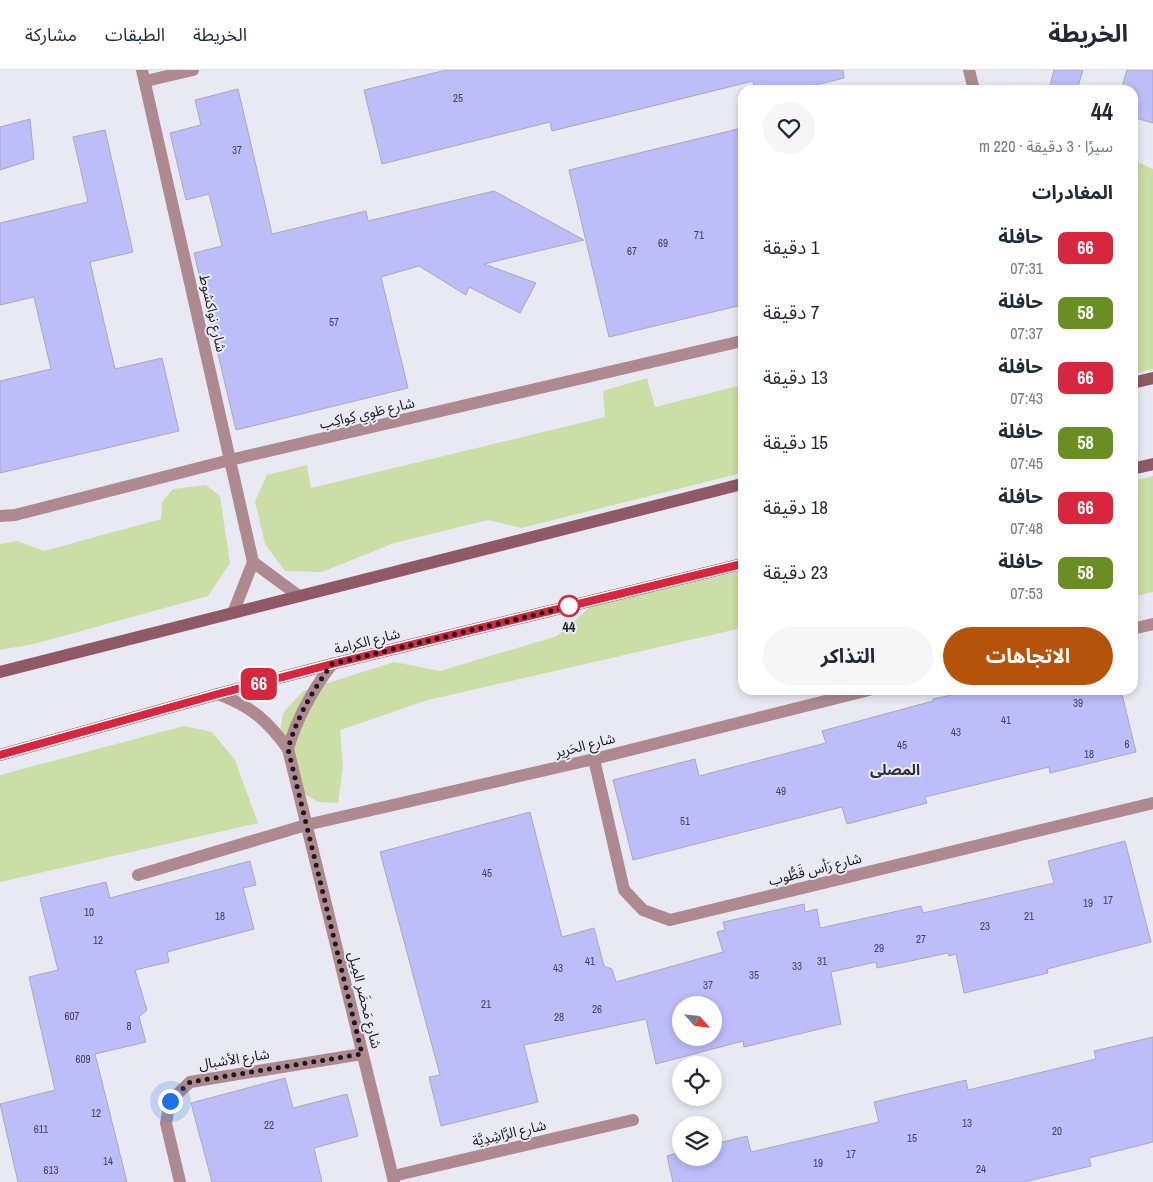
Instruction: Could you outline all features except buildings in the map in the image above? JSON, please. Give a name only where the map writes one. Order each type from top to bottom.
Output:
[{"type":"main road","points":[[1138,382],[1153,378]]},
{"type":"main road","points":[[1138,468],[1153,464]]},
{"type":"main road","points":[[0,672],[738,485]]},
{"type":"main road","name":"شارع الكرامة","points":[[0,755],[332,664],[738,565]]},
{"type":"street","points":[[144,76],[193,70]]},
{"type":"street","points":[[969,70],[973,85]]},
{"type":"street","name":"شارع نواكشوط","points":[[144,76],[253,562]]},
{"type":"street","name":"شارع طَوِي كِواكِب","points":[[0,516],[15,515],[230,460],[738,342]]},
{"type":"street","points":[[233,613],[253,562],[299,596]]},
{"type":"street","points":[[1138,628],[1153,624]]},
{"type":"street","points":[[288,749],[297,721],[307,700],[332,664]]},
{"type":"street","name":"شارع مَحضَر المِيل","points":[[218,694],[242,704],[260,716],[276,732],[288,749],[393,1179]]},
{"type":"street","name":"شارع الحَرِير","points":[[306,825],[594,759],[849,695]]},
{"type":"street","name":"شارع رَأس قَطُّوب","points":[[594,759],[624,890],[644,910],[670,920],[1153,803]]},
{"type":"street","points":[[138,875],[306,825]]},
{"type":"street","name":"شارع الأشبال","points":[[180,1182],[166,1123],[170,1101],[190,1082],[362,1054]]},
{"type":"street","name":"شارع الرَّاشِدِيَّة","points":[[393,1179],[633,1120]]},
{"type":"green space","points":[[1138,162],[1153,169],[1153,369],[1138,373]]},
{"type":"green space","points":[[647,378],[655,407],[738,386],[738,474],[521,528],[488,520],[394,543],[322,572],[285,571],[265,544],[255,501],[267,475],[307,465],[311,488],[605,417],[603,391]]},
{"type":"green space","points":[[1153,476],[1153,592],[1138,596],[1138,480]]},
{"type":"green space","points":[[206,485],[220,496],[230,563],[208,596],[34,644],[0,650],[0,544],[17,541],[44,551],[161,519],[162,502],[173,489]]},
{"type":"green space","points":[[738,572],[738,629],[428,700],[340,730],[343,766],[338,803],[318,802],[293,787],[279,738],[283,713],[303,691],[394,662],[440,671],[557,636],[591,606]]},
{"type":"green space","points":[[184,726],[212,732],[235,760],[258,823],[0,882],[0,775]]},
{"type":"bus line","name":"66","points":[[0,755],[332,664],[738,565]]},
{"type":"place","name":"44","points":[[569,606]]},
{"type":"district","name":"المصلى","points":[[895,769]]},
{"type":"route","points":[[170,1101],[190,1082],[362,1054],[288,749],[297,721],[307,700],[332,664],[575,605],[569,606]]}]
